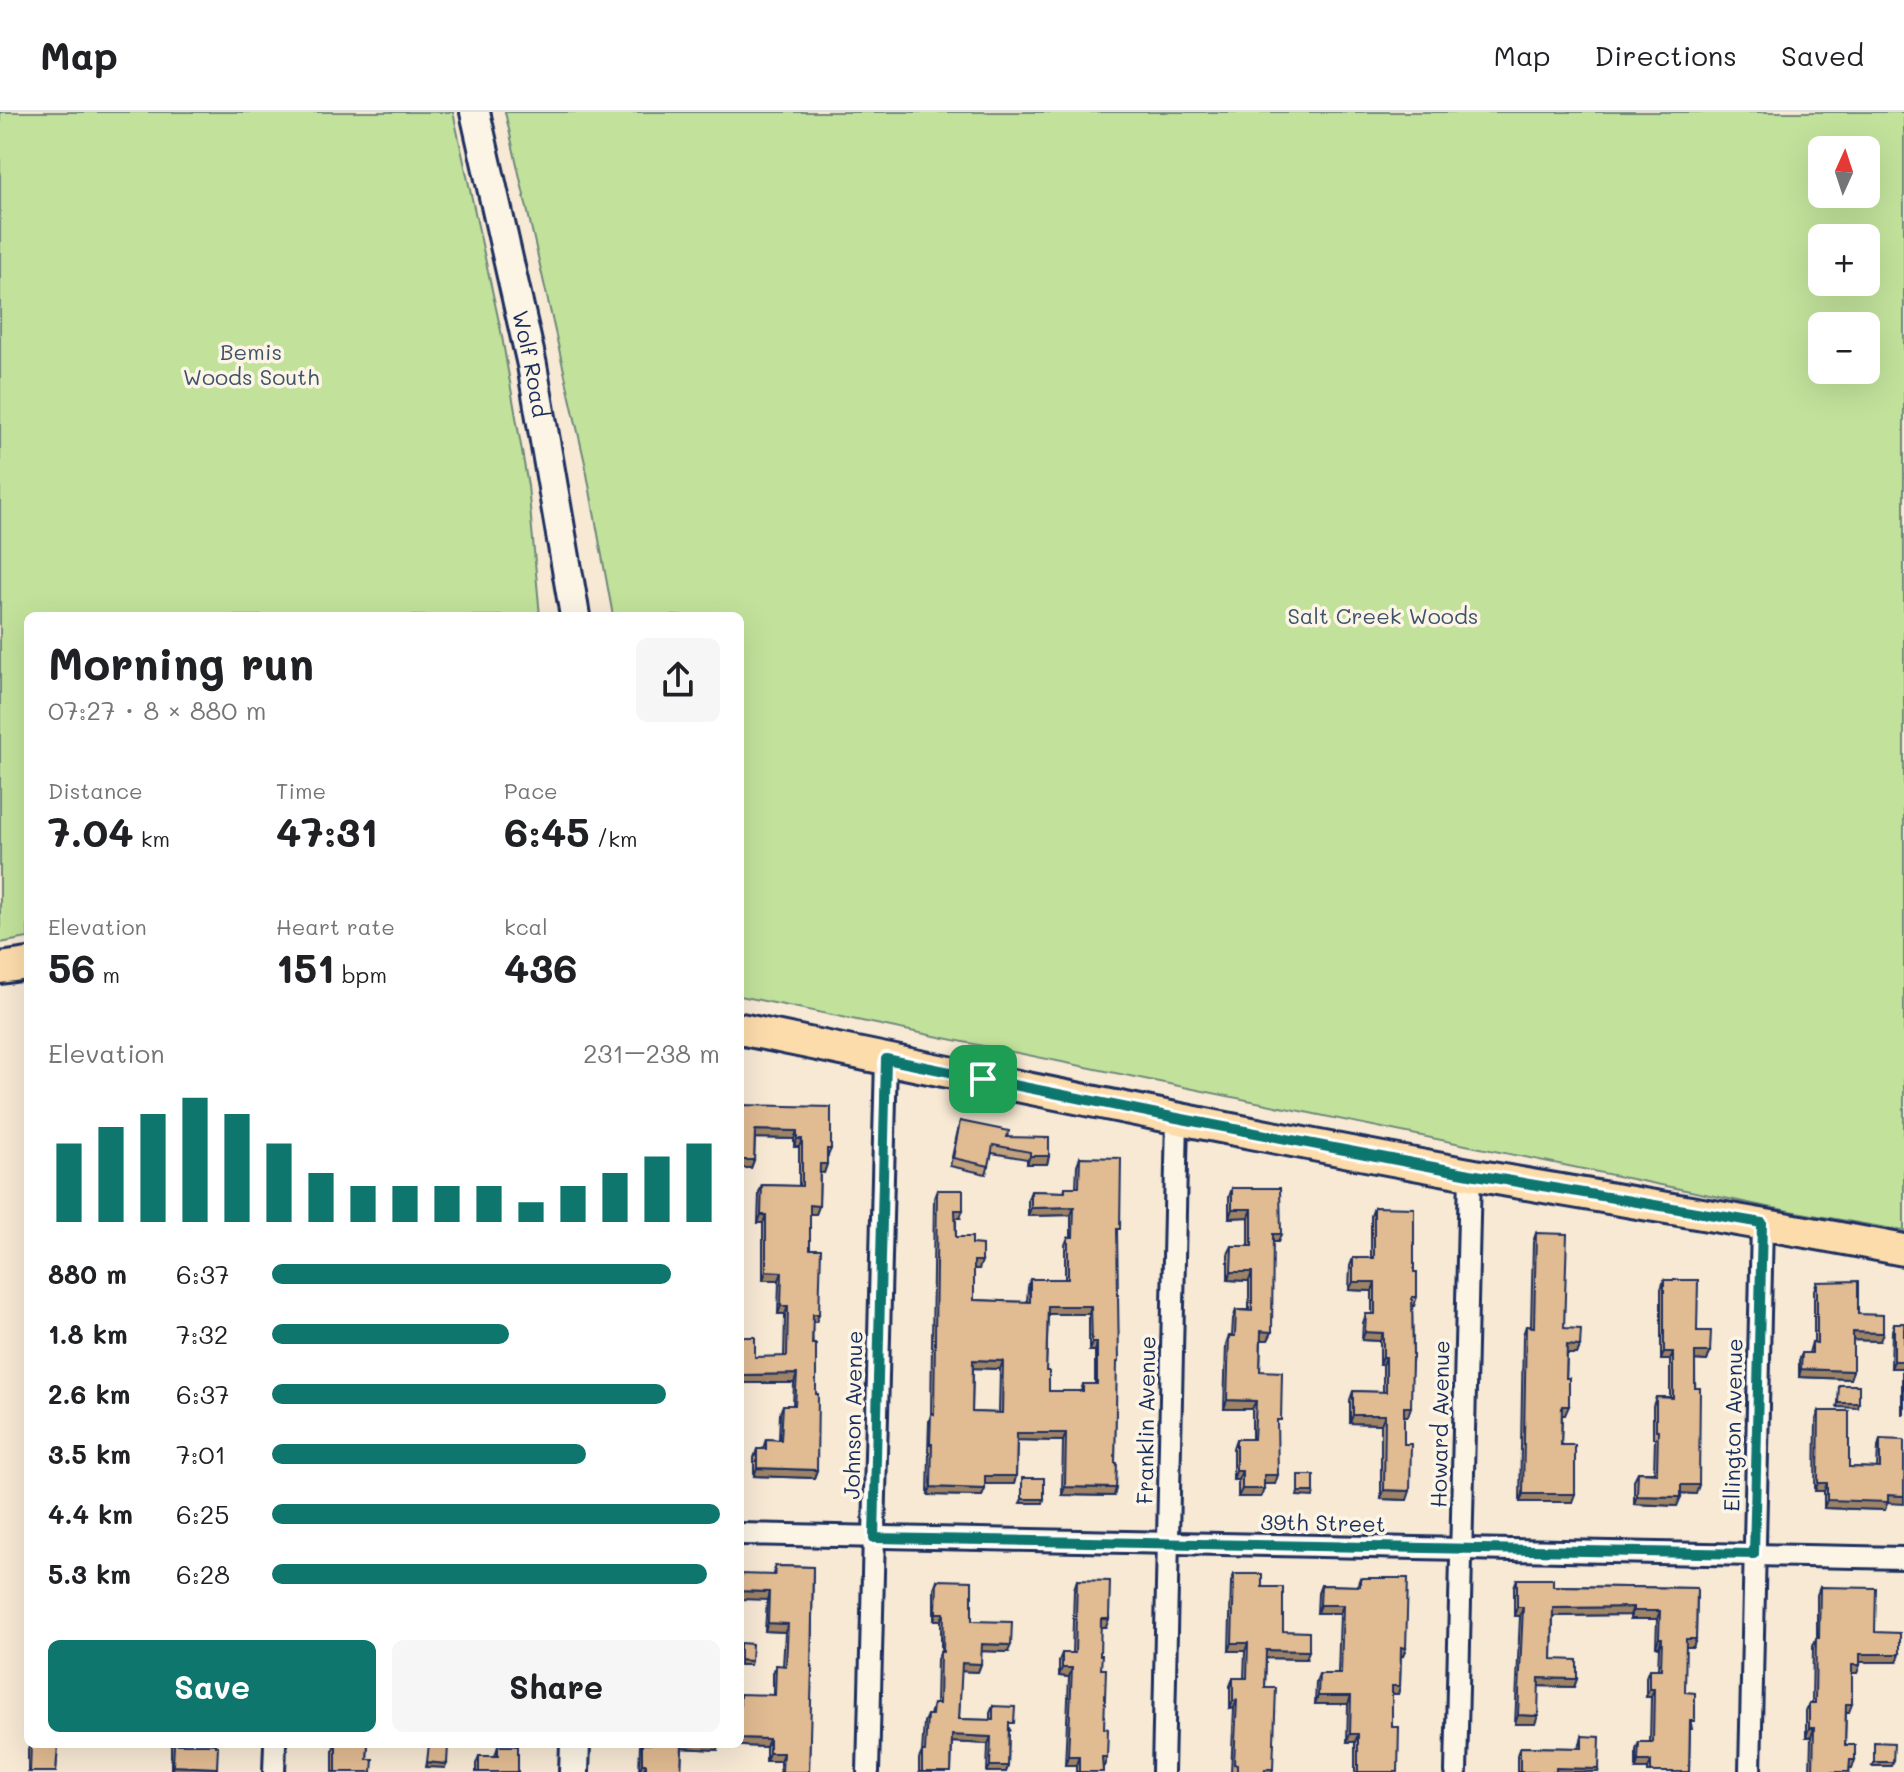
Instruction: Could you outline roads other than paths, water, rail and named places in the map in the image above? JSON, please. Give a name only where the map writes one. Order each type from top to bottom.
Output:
[{"type":"main road","name":"Wolf Road","points":[[475,112],[532,365],[574,612]]},
{"type":"main road","points":[[0,968],[24,965]]},
{"type":"main road","points":[[744,1030],[1470,1174],[1904,1250]]},
{"type":"main road","points":[[574,1772],[575,1748]]},
{"type":"street","name":"Johnson Avenue","points":[[868,1772],[886,1059]]},
{"type":"street","name":"Franklin Avenue","points":[[1163,1772],[1177,1118]]},
{"type":"street","name":"Howard Avenue","points":[[1456,1772],[1470,1174]]},
{"type":"street","name":"Ellington Avenue","points":[[1750,1772],[1762,1223]]},
{"type":"street","name":"39th Street","points":[[744,1534],[1904,1558]]},
{"type":"street","points":[[274,1772],[275,1748]]},
{"type":"park label","name":"Bemis Woods South","points":[[251,364]]},
{"type":"park label","name":"Salt Creek Woods","points":[[1383,616]]}]
